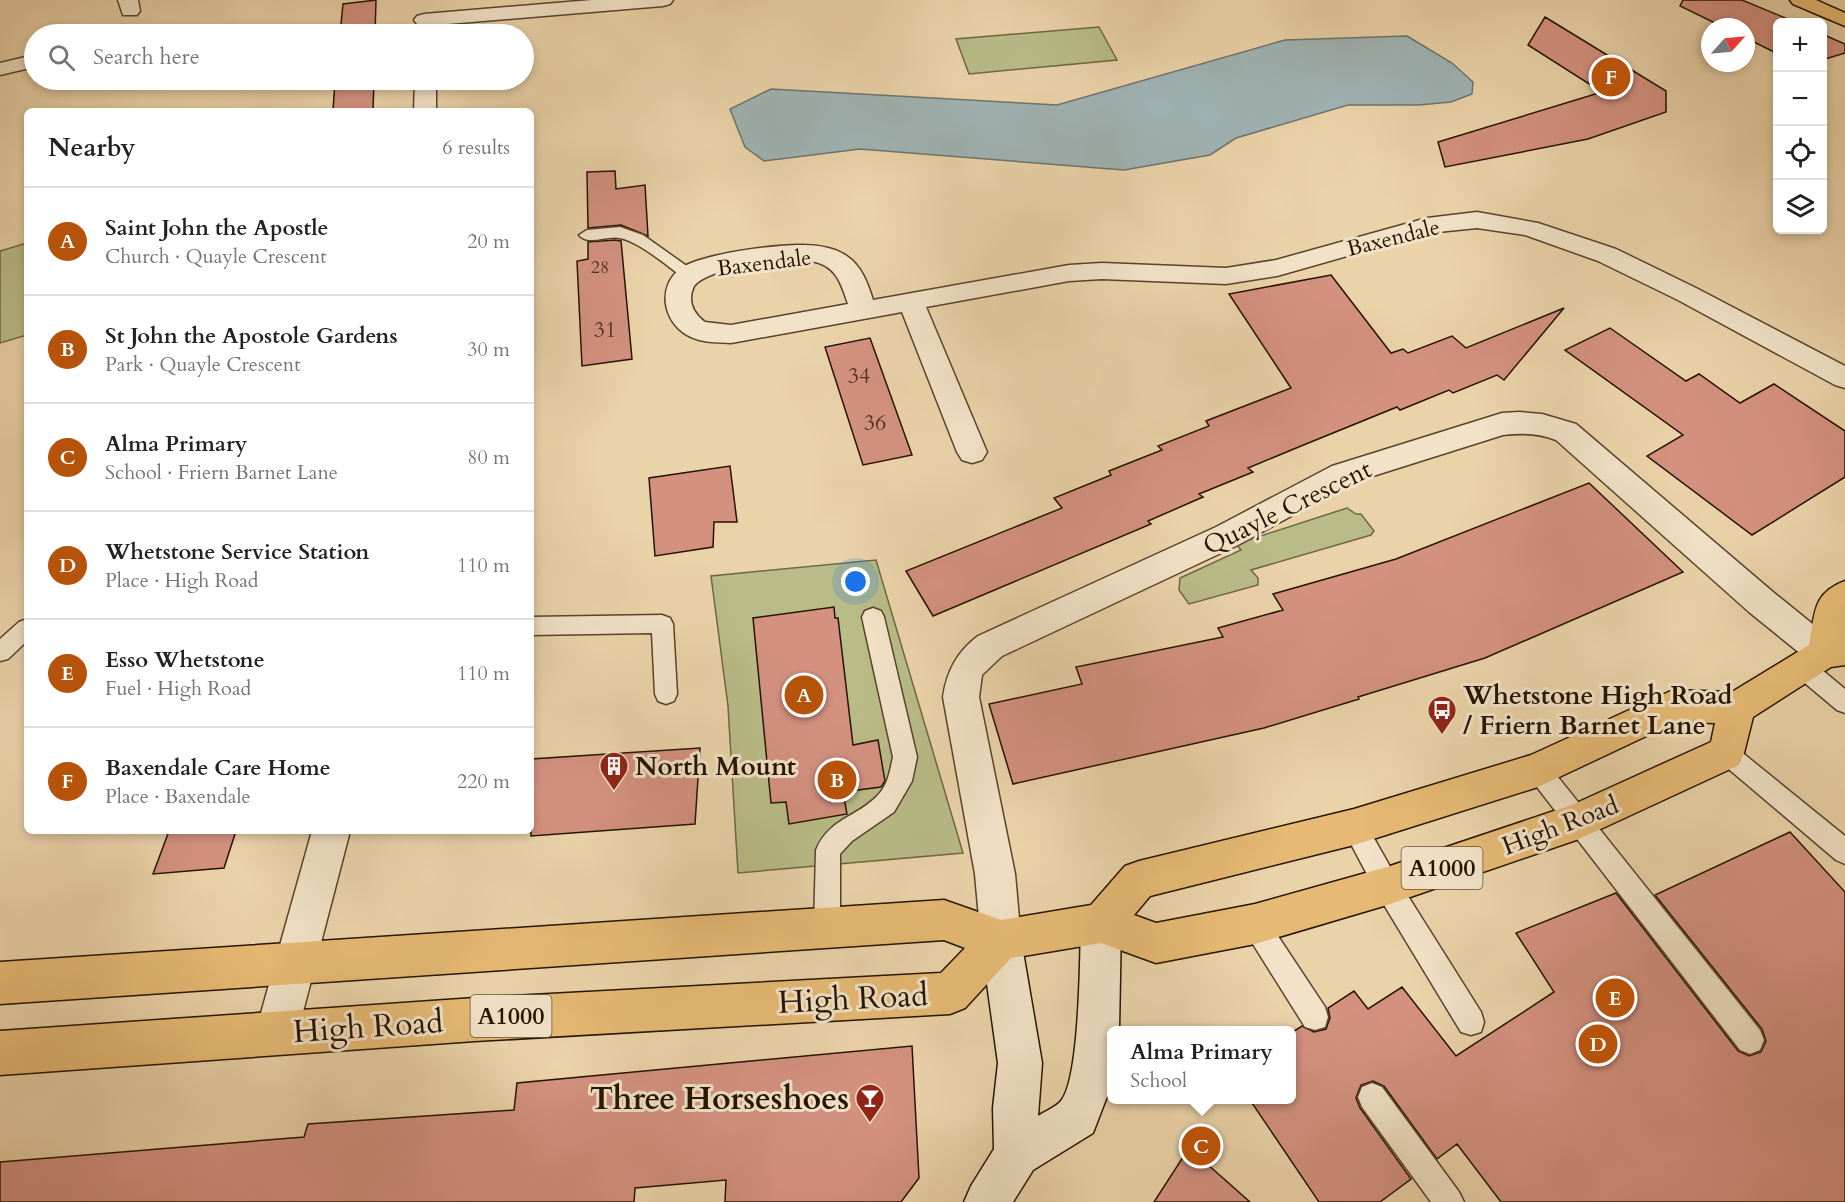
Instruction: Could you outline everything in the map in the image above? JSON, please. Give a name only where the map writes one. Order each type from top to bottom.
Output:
[{"type":"main road","points":[[1800,0],[1845,20]]},
{"type":"main road","points":[[1726,753],[1737,708],[1824,656],[1834,603],[1845,596]]},
{"type":"main road","name":"A1000","points":[[1101,923],[1139,880],[1354,827],[1538,770],[1673,706],[1737,708]]},
{"type":"main road","name":"High Road","points":[[0,982],[944,920],[1001,940],[1101,923],[1156,943],[1255,924],[1387,886],[1579,821],[1726,753]]},
{"type":"main road","name":"High Road","points":[[0,1053],[278,1031],[635,1009],[950,993],[1001,940]]},
{"type":"street","points":[[423,0],[424,24]]},
{"type":"street","points":[[451,24],[663,0]]},
{"type":"street","points":[[0,69],[24,63]]},
{"type":"street","points":[[425,90],[426,108]]},
{"type":"street","name":"Baxendale","points":[[863,309],[851,277],[841,264],[825,256],[805,252],[721,264],[690,274],[680,289],[677,305],[685,321],[704,333],[731,334],[1069,273],[1102,271],[1226,276],[1277,268],[1427,226],[1477,220],[1529,228],[1607,255],[1687,294],[1845,378]]},
{"type":"street","points":[[910,300],[972,452]]},
{"type":"street","name":"Quayle Crescent","points":[[1017,1154],[1015,1108],[1020,1063],[1001,940],[995,874],[961,697],[964,676],[973,658],[990,646],[1227,536],[1343,474],[1502,424],[1522,421],[1542,424],[1566,432],[1824,656]]},
{"type":"street","points":[[278,1031],[330,834]]},
{"type":"street","points":[[987,1202],[1017,1154],[1077,1117],[1089,1086],[1098,1035],[1101,923]]},
{"type":"lane","points":[[587,235],[620,232],[637,239],[690,274]]},
{"type":"lane","points":[[827,929],[828,850],[843,833],[886,804],[900,781],[905,757],[873,617]]},
{"type":"lane","points":[[534,626],[662,624],[666,694]]},
{"type":"lane","points":[[0,652],[24,631]]},
{"type":"lane","points":[[1824,656],[1845,703]]},
{"type":"lane","points":[[1726,753],[1845,852]]},
{"type":"lane","points":[[1538,770],[1750,1040]]},
{"type":"lane","points":[[1354,827],[1387,886],[1472,1022]]},
{"type":"lane","points":[[1255,924],[1315,1017]]},
{"type":"lane","points":[[1372,1097],[1449,1202]]},
{"type":"green space","points":[[1099,27],[1117,60],[969,74],[956,39]]},
{"type":"green space","points":[[24,244],[24,336],[0,343],[0,251]]},
{"type":"green space","points":[[1347,508],[1356,514],[1361,514],[1374,531],[1371,535],[1251,570],[1258,578],[1258,585],[1189,604],[1179,590],[1180,578],[1241,550],[1236,544]]},
{"type":"green space","points":[[876,560],[963,853],[738,873],[728,706],[711,576]]},
{"type":"shaded area","points":[[1407,36],[1452,63],[1473,82],[1472,94],[1451,102],[1419,105],[1348,105],[1236,138],[1210,155],[1124,170],[860,149],[764,161],[745,147],[730,109],[771,89],[1057,105],[1285,40]]},
{"type":"building","points":[[376,0],[375,24],[341,24],[343,4]]},
{"type":"building","points":[[1683,0],[1742,0],[1785,18],[1773,18],[1773,52],[1755,42],[1755,18],[1705,18],[1680,6]]},
{"type":"building","points":[[1545,17],[1666,91],[1666,112],[1588,139],[1445,167],[1438,142],[1602,92],[1528,45]]},
{"type":"building","points":[[1827,36],[1845,44],[1845,53],[1827,58]]},
{"type":"building","points":[[334,90],[374,90],[373,108],[333,108]]},
{"type":"building","points":[[615,171],[616,189],[645,185],[648,236],[621,225],[588,228],[587,172]]},
{"type":"building","points":[[621,241],[632,359],[582,366],[577,261],[588,259],[588,242]]},
{"type":"building","points":[[1331,275],[1391,353],[1403,349],[1408,353],[1452,336],[1466,348],[1564,308],[1504,380],[1497,375],[1453,393],[1449,390],[1400,410],[1397,407],[1301,446],[1248,468],[1253,472],[1199,494],[1203,497],[1148,521],[1151,524],[933,616],[906,571],[1062,508],[1054,498],[1111,475],[1109,471],[1162,450],[1158,446],[1209,426],[1206,421],[1291,388],[1229,294]]},
{"type":"building","points":[[1610,328],[1686,381],[1699,374],[1740,403],[1774,384],[1845,431],[1845,477],[1752,535],[1647,456],[1683,435],[1565,350]]},
{"type":"building","points":[[870,338],[912,455],[863,465],[825,347]]},
{"type":"building","points":[[730,466],[737,522],[714,522],[713,547],[655,556],[649,478]]},
{"type":"building","points":[[1589,483],[1683,572],[1485,658],[1358,697],[1359,699],[1264,728],[1013,784],[989,704],[1082,684],[1076,667],[1223,637],[1218,628],[1283,610],[1273,594],[1396,559]]},
{"type":"building","points":[[834,607],[835,618],[838,618],[853,745],[878,740],[885,781],[881,787],[843,792],[847,814],[789,824],[786,802],[771,803],[753,618]]},
{"type":"building","name":"North Mount","points":[[700,748],[695,824],[531,836],[534,834],[534,759]]},
{"type":"building","points":[[1790,832],[1845,892],[1845,1202],[1501,1202],[1457,1144],[1437,1159],[1384,1086],[1373,1081],[1361,1085],[1356,1098],[1360,1108],[1411,1179],[1380,1202],[1319,1202],[1253,1104],[1296,1104],[1296,1030],[1302,1026],[1314,1032],[1326,1029],[1330,1018],[1328,1008],[1354,991],[1368,1009],[1402,987],[1456,1056],[1554,992],[1516,933],[1616,893],[1738,1051],[1749,1056],[1761,1052],[1766,1041],[1762,1029],[1655,895]]},
{"type":"building","points":[[168,834],[235,834],[224,868],[153,874]]},
{"type":"building","points":[[912,1046],[919,1178],[901,1202],[725,1202],[726,1180],[635,1188],[634,1202],[0,1202],[0,1162],[304,1137],[308,1124],[514,1110],[517,1083]]},
{"type":"building","points":[[1189,1148],[1250,1202],[1154,1202]]},
{"type":"place","name":"Baxendale Care Home","points":[[1611,77]]},
{"type":"place","name":"Saint John the Apostle","points":[[804,695]]},
{"type":"place","name":"Whetstone High Road / Friern Barnet Lane","points":[[1442,736]]},
{"type":"place","name":"St John the Apostole Gardens","points":[[837,780]]},
{"type":"place","name":"North Mount","points":[[614,792]]},
{"type":"place","name":"Esso Whetstone","points":[[1615,998]]},
{"type":"place","name":"Whetstone Service Station","points":[[1598,1044]]},
{"type":"place","name":"Three Horseshoes","points":[[870,1124]]},
{"type":"place","name":"Alma Primary","points":[[1201,1146]]}]
